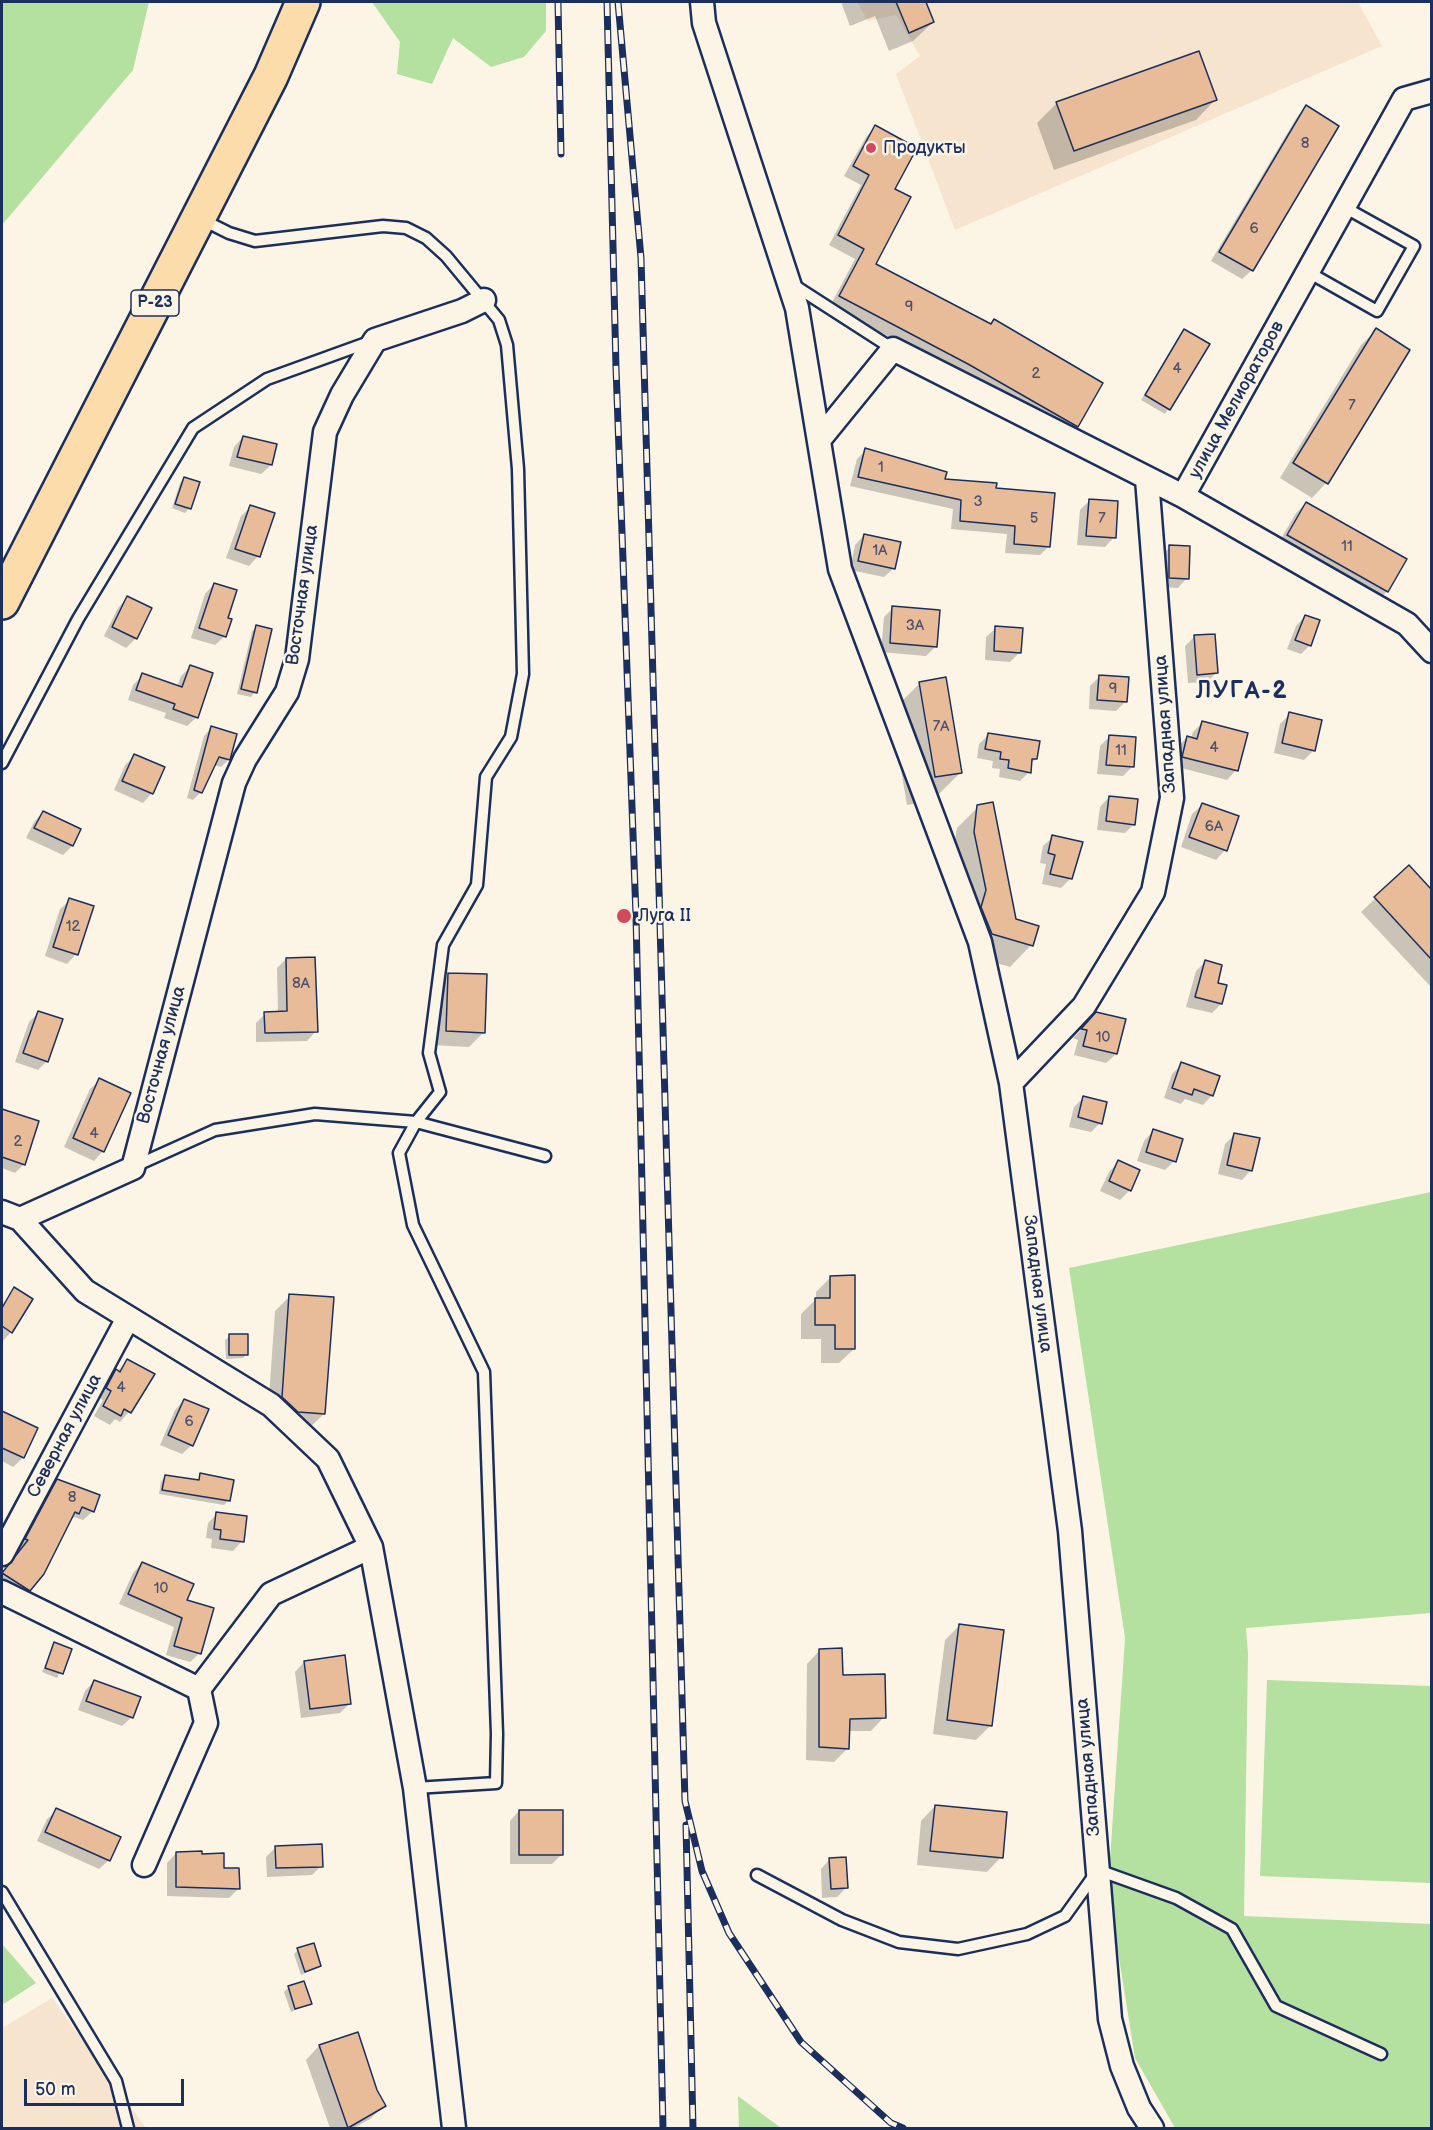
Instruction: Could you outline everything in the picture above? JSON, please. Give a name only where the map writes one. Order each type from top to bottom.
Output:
[{"type":"main road","name":"Р-23","points":[[2,602],[271,76],[303,2]]},
{"type":"street","points":[[702,2],[704,23],[797,308],[840,569],[980,942],[1011,1083]]},
{"type":"street","name":"улица Мелиораторов","points":[[893,349],[1183,496],[1404,99],[1431,91]]},
{"type":"street","points":[[375,340],[462,311],[484,300]]},
{"type":"street","name":"Восточная улица","points":[[133,1168],[234,783],[245,759],[287,692],[297,658],[325,432],[342,395],[375,340]]},
{"type":"street","points":[[819,440],[893,349]]},
{"type":"street","name":"Западная улица","points":[[1147,479],[1172,798],[1153,892],[1084,1005],[1011,1083],[1070,1531],[1110,2019],[1122,2066],[1139,2108],[1152,2128]]},
{"type":"street","points":[[1183,496],[1407,624],[1431,651]]},
{"type":"street","points":[[133,1168],[11,1216],[85,1291],[271,1405],[328,1459],[371,1547],[415,1788],[454,2128]]},
{"type":"street","name":"Северная улица","points":[[2,1554],[128,1318]]},
{"type":"street","points":[[144,1865],[206,1723],[199,1689],[271,1594],[371,1547]]},
{"type":"street","points":[[2,1592],[199,1689]]},
{"type":"lane","points":[[1308,272],[1377,311],[1414,246],[1344,207]]},
{"type":"lane","points":[[198,218],[230,233],[255,241],[383,226],[406,228],[426,238],[446,256],[484,300],[499,320],[507,345],[518,468],[523,674],[511,737],[486,777],[477,885],[443,945],[429,1053],[440,1092],[417,1122],[399,1153],[414,1225],[484,1372],[497,1734],[496,1783],[415,1788]]},
{"type":"lane","points":[[789,282],[893,349]]},
{"type":"lane","points":[[2,763],[78,619],[193,428],[267,378],[375,340]]},
{"type":"lane","points":[[133,1168],[215,1130],[315,1114],[417,1122],[545,1156]]},
{"type":"lane","points":[[757,1875],[842,1920],[899,1942],[958,1949],[1027,1934],[1065,1916],[1098,1870],[1176,1898],[1232,1929],[1276,2006],[1380,2054]]},
{"type":"lane","points":[[2,1892],[116,2081],[128,2128]]},
{"type":"shaded area","points":[[857,2],[1358,2],[1382,46],[955,230],[896,74],[920,56],[896,15],[868,21]]},
{"type":"shaded area","points":[[52,1998],[146,2128],[2,2128],[2,2028]]},
{"type":"green space","points":[[2,2],[149,2],[133,70],[2,225]]},
{"type":"green space","points":[[372,2],[546,2],[546,31],[524,57],[491,67],[453,38],[432,84],[397,74],[400,42]]},
{"type":"green space","points":[[1431,1192],[1431,1613],[1246,1628],[1248,1654],[1244,1916],[1431,1924],[1431,2128],[1175,2128],[1135,2058],[1108,1889],[1125,1638],[1069,1268]]},
{"type":"green space","points":[[1267,1680],[1431,1686],[1431,1883],[1260,1876]]},
{"type":"green space","points":[[2,1944],[36,1983],[2,2005]]},
{"type":"green space","points":[[738,2096],[781,2128],[739,2128]]},
{"type":"building","points":[[896,2],[926,2],[934,22],[909,33]]},
{"type":"building","points":[[1199,51],[1217,100],[1074,151],[1056,102]]},
{"type":"building","points":[[1306,105],[1339,126],[1253,271],[1219,252]]},
{"type":"building","points":[[875,125],[917,148],[895,189],[911,197],[876,264],[991,324],[994,319],[1103,383],[1078,427],[968,364],[839,296],[864,249],[838,235],[869,175],[853,166]]},
{"type":"building","points":[[1376,328],[1410,350],[1328,484],[1293,463]]},
{"type":"building","points":[[1184,329],[1210,344],[1170,410],[1145,395]]},
{"type":"building","points":[[243,436],[277,444],[272,465],[237,457]]},
{"type":"building","points":[[865,448],[947,472],[945,479],[997,483],[996,488],[1055,493],[1050,547],[1014,544],[1015,526],[960,521],[961,500],[858,477]]},
{"type":"building","points":[[184,477],[200,482],[191,509],[175,504]]},
{"type":"building","points":[[1089,499],[1118,501],[1116,538],[1086,536]]},
{"type":"building","points":[[1306,502],[1407,559],[1388,592],[1287,535]]},
{"type":"building","points":[[250,505],[275,513],[260,557],[235,549]]},
{"type":"building","points":[[864,534],[901,542],[895,569],[858,561]]},
{"type":"building","points":[[1169,545],[1190,546],[1189,579],[1169,578]]},
{"type":"building","points":[[214,583],[237,590],[228,618],[232,619],[226,637],[199,628]]},
{"type":"building","points":[[127,596],[152,608],[137,639],[112,627]]},
{"type":"building","points":[[892,606],[940,610],[937,647],[890,643]]},
{"type":"building","points":[[1305,615],[1320,620],[1311,646],[1295,640]]},
{"type":"building","points":[[256,625],[272,629],[257,693],[241,689]]},
{"type":"building","points":[[995,626],[1023,628],[1021,653],[994,651]]},
{"type":"building","points":[[1215,634],[1218,673],[1197,675],[1194,635]]},
{"type":"building","points":[[190,665],[213,673],[198,718],[173,709],[175,704],[136,690],[142,673],[182,687]]},
{"type":"building","points":[[1099,675],[1129,677],[1127,702],[1097,700]]},
{"type":"building","points":[[946,677],[962,773],[935,777],[919,682]]},
{"type":"building","points":[[1289,712],[1322,720],[1315,751],[1282,743]]},
{"type":"building","points":[[1202,721],[1248,733],[1238,771],[1182,757],[1187,736],[1197,739]]},
{"type":"building","points":[[211,726],[237,734],[230,760],[219,757],[202,793],[194,790]]},
{"type":"building","points":[[988,733],[1040,741],[1037,759],[1032,759],[1031,773],[1008,768],[1009,760],[1000,759],[1001,752],[985,749]]},
{"type":"building","points":[[1109,735],[1136,737],[1134,767],[1106,765]]},
{"type":"building","points":[[134,754],[165,767],[153,794],[122,781]]},
{"type":"building","points":[[1109,796],[1138,799],[1135,825],[1106,821]]},
{"type":"building","points":[[993,802],[1016,919],[1039,926],[1033,946],[992,934],[981,907],[986,890],[974,832],[977,805]]},
{"type":"building","points":[[1202,803],[1239,816],[1227,851],[1189,837]]},
{"type":"building","points":[[43,811],[81,829],[73,846],[34,828]]},
{"type":"building","points":[[1052,835],[1083,842],[1072,879],[1050,874],[1055,855],[1048,853]]},
{"type":"building","points":[[1409,865],[1431,889],[1431,959],[1374,897]]},
{"type":"building","points":[[69,898],[94,906],[78,955],[53,947]]},
{"type":"building","points":[[315,957],[318,1032],[265,1033],[264,1012],[287,1011],[286,958]]},
{"type":"building","points":[[1205,960],[1222,965],[1218,983],[1227,985],[1222,1004],[1195,997]]},
{"type":"building","points":[[448,973],[487,974],[485,1033],[446,1031]]},
{"type":"building","points":[[38,1011],[63,1019],[48,1062],[23,1053]]},
{"type":"building","points":[[1096,1012],[1126,1019],[1117,1054],[1083,1046],[1087,1030],[1081,1029]]},
{"type":"building","points":[[1181,1062],[1220,1076],[1213,1096],[1194,1089],[1192,1095],[1172,1088]]},
{"type":"building","points":[[99,1078],[131,1093],[104,1152],[73,1138]]},
{"type":"building","points":[[1083,1096],[1107,1102],[1102,1124],[1078,1117]]},
{"type":"building","points":[[2,1109],[39,1121],[25,1165],[2,1157]]},
{"type":"building","points":[[1153,1129],[1183,1139],[1176,1162],[1146,1152]]},
{"type":"building","points":[[1234,1133],[1260,1138],[1252,1171],[1227,1165]]},
{"type":"building","points":[[1118,1160],[1140,1170],[1131,1191],[1109,1181]]},
{"type":"building","points":[[855,1275],[855,1349],[835,1349],[835,1325],[815,1325],[815,1298],[830,1298],[830,1276]]},
{"type":"building","points":[[14,1287],[33,1299],[12,1333],[2,1326],[2,1308]]},
{"type":"building","points":[[289,1294],[334,1297],[325,1414],[298,1412],[282,1397]]},
{"type":"building","points":[[229,1334],[248,1334],[248,1355],[229,1355]]},
{"type":"building","points":[[127,1359],[155,1374],[131,1413],[124,1409],[121,1416],[103,1406],[111,1391],[106,1388],[116,1369],[120,1372]]},
{"type":"building","points":[[184,1399],[209,1409],[193,1446],[168,1435]]},
{"type":"building","points":[[2,1411],[38,1428],[24,1458],[2,1448]]},
{"type":"building","points":[[200,1473],[234,1480],[230,1501],[162,1490],[165,1475],[199,1480]]},
{"type":"building","points":[[57,1479],[100,1495],[94,1512],[82,1507],[79,1514],[75,1512],[44,1574],[30,1591],[2,1573],[28,1540],[25,1539]]},
{"type":"building","points":[[216,1512],[247,1516],[244,1542],[220,1539],[221,1530],[214,1529]]},
{"type":"building","points":[[142,1562],[194,1584],[187,1600],[214,1608],[201,1654],[174,1646],[182,1618],[128,1594]]},
{"type":"building","points":[[959,1624],[1004,1630],[992,1726],[947,1720]]},
{"type":"building","points":[[54,1642],[72,1649],[63,1674],[45,1668]]},
{"type":"building","points":[[842,1648],[843,1675],[885,1674],[886,1718],[850,1719],[849,1749],[819,1747],[819,1649]]},
{"type":"building","points":[[345,1655],[351,1704],[310,1709],[304,1661]]},
{"type":"building","points":[[94,1680],[141,1697],[133,1718],[86,1701]]},
{"type":"building","points":[[935,1805],[1007,1812],[1003,1858],[930,1851]]},
{"type":"building","points":[[56,1808],[121,1837],[110,1861],[45,1832]]},
{"type":"building","points":[[519,1810],[563,1810],[563,1855],[519,1855]]},
{"type":"building","points":[[322,1844],[323,1867],[276,1868],[275,1846]]},
{"type":"building","points":[[202,1851],[202,1854],[224,1853],[224,1868],[239,1868],[240,1889],[176,1887],[176,1852]]},
{"type":"building","points":[[846,1857],[848,1888],[831,1889],[829,1858]]},
{"type":"building","points":[[314,1943],[321,1966],[305,1972],[297,1948]]},
{"type":"building","points":[[304,1981],[312,2004],[295,2009],[288,1986]]},
{"type":"building","points":[[358,2032],[377,2090],[386,2106],[348,2128],[319,2045]]},
{"type":"railway","points":[[558,2],[561,154]]},
{"type":"railway","points":[[607,2],[616,368],[636,916],[663,2128]]},
{"type":"railway","points":[[618,2],[641,258],[685,1801],[702,1871],[729,1933],[801,2042],[891,2123],[903,2128]]},
{"type":"railway","points":[[686,1825],[693,2128]]},
{"type":"place","name":"Продукты","points":[[871,148]]},
{"type":"place","name":"Луга II","points":[[624,916]]},
{"type":"district","name":"ЛУГА-2","points":[[1242,692]]}]
